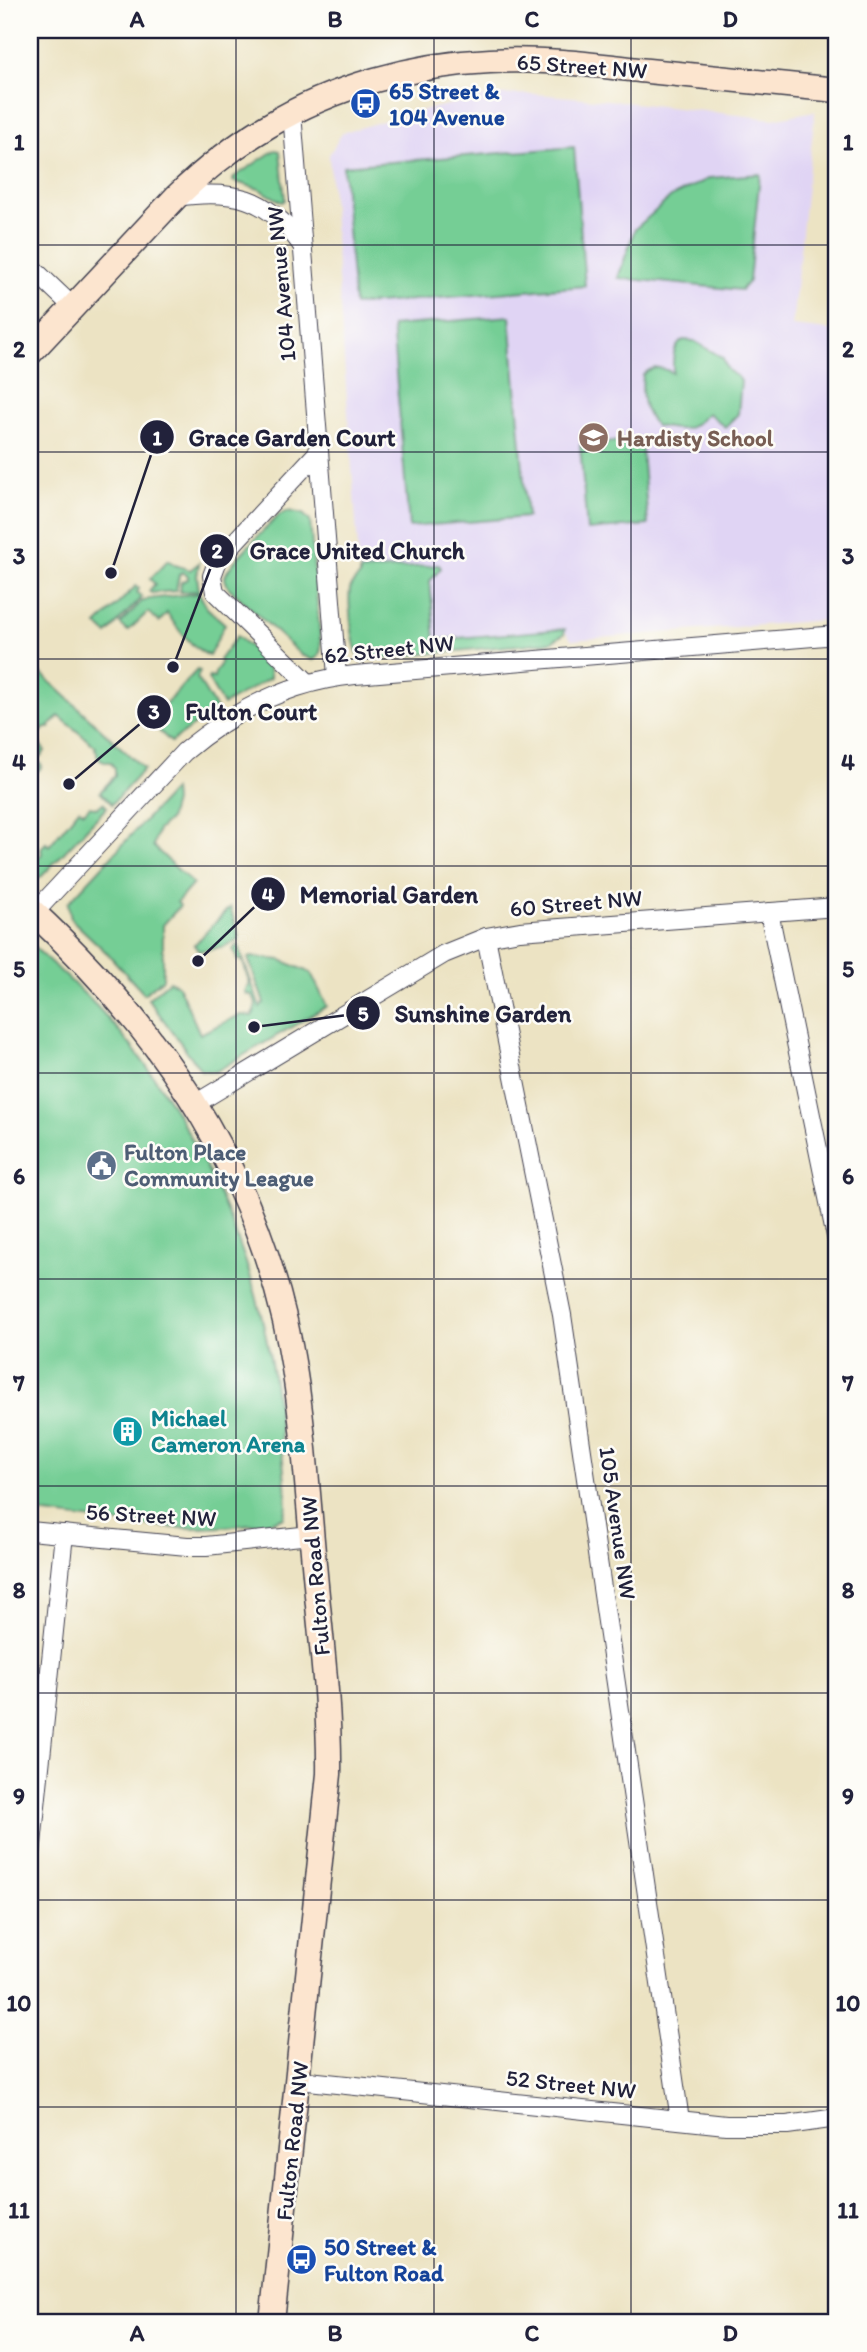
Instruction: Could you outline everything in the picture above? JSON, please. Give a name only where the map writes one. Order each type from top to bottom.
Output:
[{"type":"street","name":"65 Street NW","points":[[30,353],[176,197],[232,149],[292,113],[325,98],[382,79],[461,63],[535,60],[837,90]]},
{"type":"street","name":"104 Avenue NW","points":[[292,113],[337,676]]},
{"type":"street","points":[[176,197],[210,193],[243,198],[278,216],[302,245]]},
{"type":"street","points":[[30,267],[73,307]]},
{"type":"street","points":[[307,684],[215,592],[212,576],[218,560],[319,451]]},
{"type":"street","name":"62 Street NW","points":[[32,911],[192,746],[240,712],[307,684],[337,676],[837,635]]},
{"type":"street","name":"60 Street NW","points":[[195,1104],[444,954],[486,937],[520,931],[837,906]]},
{"type":"street","name":"Fulton Road NW","points":[[32,911],[84,962],[135,1019],[160,1052],[216,1139],[248,1206],[276,1288],[297,1391],[328,1721],[329,1774],[272,2322]]},
{"type":"street","points":[[769,912],[837,1241]]},
{"type":"street","name":"105 Avenue NW","points":[[486,937],[562,1315],[680,2120]]},
{"type":"street","name":"56 Street NW","points":[[30,1531],[206,1546],[311,1535]]},
{"type":"street","points":[[30,1864],[64,1534]]},
{"type":"street","name":"52 Street NW","points":[[299,2080],[680,2120],[768,2126],[837,2118]]},
{"type":"shaded area","name":"Hardisty School","points":[[534,94],[773,119],[815,111],[792,326],[837,331],[837,619],[572,640],[564,630],[383,648],[364,631],[329,155],[342,133],[490,95]]},
{"type":"green space","points":[[574,147],[585,286],[354,305],[343,166]]},
{"type":"green space","points":[[275,150],[280,151],[285,200],[282,202],[259,189],[233,181],[234,177]]},
{"type":"green space","points":[[760,174],[749,281],[741,290],[618,278],[635,229],[671,197],[710,178]]},
{"type":"green space","points":[[510,316],[527,517],[409,527],[392,326]]},
{"type":"green space","points":[[683,340],[694,341],[723,358],[731,373],[741,381],[738,414],[725,427],[708,413],[685,429],[656,426],[645,409],[643,375],[657,368],[673,373],[675,350]]},
{"type":"green space","points":[[641,439],[648,525],[587,530],[580,445]]},
{"type":"green space","points":[[288,511],[303,514],[310,521],[321,648],[319,656],[313,660],[301,655],[228,587],[225,578],[233,563],[280,514]]},
{"type":"green space","points":[[168,560],[190,570],[199,563],[199,591],[180,592],[181,582],[188,579],[182,572],[176,591],[149,591],[155,584],[150,579]]},
{"type":"green space","points":[[439,565],[441,568],[430,581],[435,640],[565,629],[564,634],[551,642],[373,659],[360,657],[353,635],[350,596],[351,587],[360,576],[360,571]]},
{"type":"green space","points":[[136,586],[142,597],[107,634],[97,625]]},
{"type":"green space","points":[[199,593],[207,608],[225,624],[209,656],[185,638],[167,613],[159,622],[148,612],[128,631],[120,624],[141,602]]},
{"type":"green space","points":[[237,636],[264,660],[270,671],[270,678],[223,705],[208,679],[214,678],[221,663],[219,660]]},
{"type":"green space","points":[[30,663],[144,769],[112,804],[100,792],[115,776],[115,768],[110,762],[104,762],[97,756],[96,747],[59,716],[49,727],[51,728],[45,728],[35,738],[45,751],[37,760],[42,766],[38,771],[30,771]]},
{"type":"green space","points":[[197,670],[200,671],[197,678],[216,709],[171,742],[149,722]]},
{"type":"green space","points":[[173,790],[174,802],[169,820],[158,830],[153,846],[193,884],[177,902],[180,906],[163,925],[163,979],[144,994],[108,954],[71,919],[68,903]]},
{"type":"green space","points":[[103,803],[107,807],[42,876],[30,879],[30,857],[38,858],[42,854],[41,848],[46,843],[49,846],[79,809],[84,812],[90,806],[97,808]]},
{"type":"green space","points":[[230,907],[240,939],[223,947],[199,951],[194,945]]},
{"type":"green space","points":[[30,943],[103,1013],[131,1046],[183,1123],[225,1208],[256,1295],[266,1337],[279,1422],[287,1506],[284,1517],[258,1524],[189,1528],[136,1525],[30,1512]]},
{"type":"green space","points":[[238,945],[260,1007],[264,1003],[248,958],[251,957],[281,960],[311,973],[327,1006],[215,1072],[201,1070],[148,999],[169,981],[178,985],[200,1034],[240,1015],[252,1016],[255,1002],[245,991],[250,984],[242,959],[238,960],[233,949]]},
{"type":"place","name":"65 Street & 104 Avenue","points":[[366,104]]},
{"type":"place","name":"Hardisty School","points":[[594,438]]},
{"type":"place","name":"Grace Garden Court","points":[[111,573]]},
{"type":"place","name":"Grace United Church","points":[[173,667]]},
{"type":"place","name":"Fulton Court","points":[[69,784]]},
{"type":"place","name":"Memorial Garden","points":[[198,961]]},
{"type":"place","name":"Sunshine Garden","points":[[254,1027]]},
{"type":"place","name":"Fulton Place Community League","points":[[101,1165]]},
{"type":"place","name":"Michael Cameron Arena","points":[[128,1431]]},
{"type":"place","name":"50 Street & Fulton Road","points":[[301,2260]]}]
